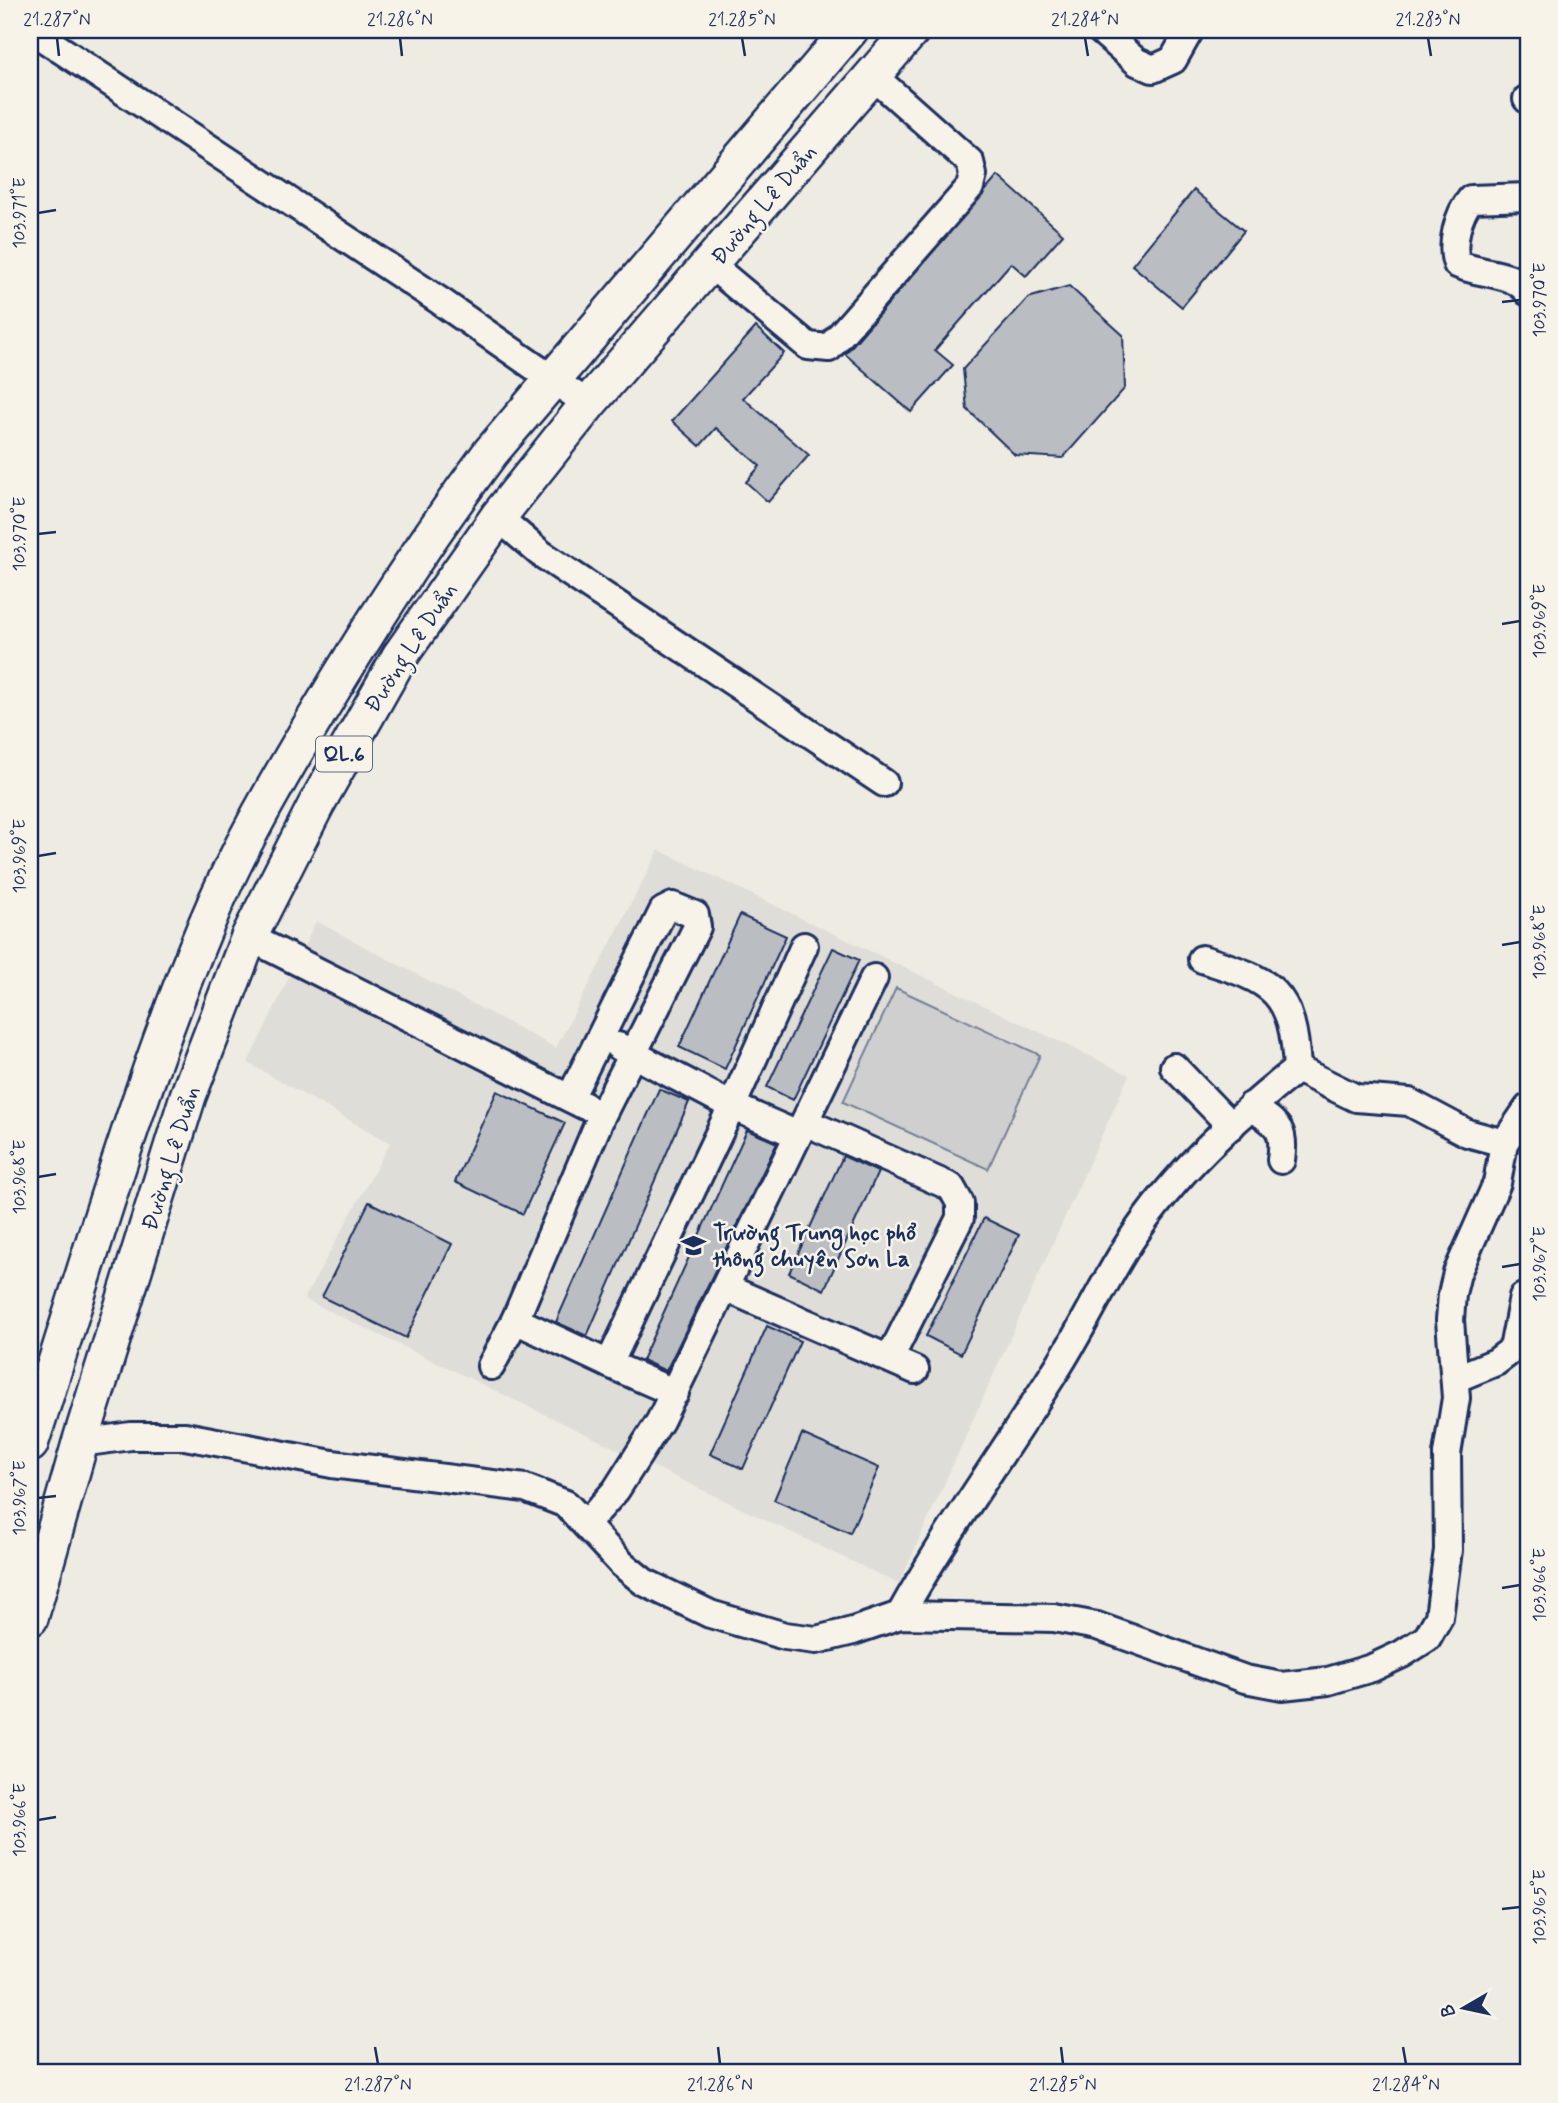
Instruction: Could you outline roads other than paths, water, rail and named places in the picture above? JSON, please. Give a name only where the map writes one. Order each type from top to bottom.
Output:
[{"type":"main road","name":"Đường Lê Duẩn","points":[[30,1444],[164,1035],[206,925],[245,839],[369,629],[436,525],[552,378],[850,30]]},
{"type":"main road","name":"Đường Lê Duẩn","points":[[30,1618],[44,1515],[80,1443],[188,1096],[249,937],[285,860],[400,656],[498,517],[588,404],[912,30]]},
{"type":"street","points":[[1100,30],[1137,62],[1153,68],[1173,60],[1190,30]]},
{"type":"street","points":[[34,31],[588,404]]},
{"type":"street","points":[[711,265],[808,346],[829,348],[970,187],[973,175],[970,162],[872,75]]},
{"type":"street","points":[[1528,197],[1471,199],[1459,221],[1454,257],[1457,264],[1468,270],[1515,279],[1528,292]]},
{"type":"street","points":[[498,517],[540,552],[884,783]]},
{"type":"street","points":[[491,1366],[515,1320],[602,1115],[697,928],[695,915],[673,906],[665,909],[570,1098]]},
{"type":"street","points":[[249,937],[602,1115]]},
{"type":"street","points":[[609,1364],[732,1106],[804,946]]},
{"type":"street","points":[[1202,959],[1238,970],[1279,994],[1288,1008],[1295,1033],[1297,1069]]},
{"type":"street","points":[[636,968],[668,984]]},
{"type":"street","points":[[587,1523],[617,1490],[639,1459],[675,1393],[874,978]]},
{"type":"street","points":[[601,1037],[732,1106],[802,1129],[951,1187],[960,1203],[960,1219],[890,1358]]},
{"type":"street","points":[[1174,1066],[1231,1126]]},
{"type":"street","points":[[900,1615],[939,1549],[1054,1374],[1132,1238],[1196,1159],[1251,1107],[1297,1069]]},
{"type":"street","points":[[1297,1069],[1313,1080],[1356,1098],[1409,1102],[1467,1133],[1504,1143]]},
{"type":"street","points":[[1251,1107],[1280,1128],[1284,1141],[1281,1160]]},
{"type":"street","points":[[80,1443],[131,1436],[186,1436],[332,1464],[525,1488],[566,1504],[587,1523],[622,1564],[644,1582],[710,1614],[748,1627],[816,1640],[900,1615],[1054,1618],[1097,1626],[1218,1671],[1282,1686],[1328,1681],[1372,1668],[1427,1638],[1439,1618],[1448,1550],[1447,1454],[1457,1378],[1450,1320],[1452,1294],[1457,1273],[1497,1183],[1504,1143],[1528,1108]]},
{"type":"street","points":[[726,1288],[915,1370]]},
{"type":"street","points":[[1457,1378],[1496,1362],[1513,1349],[1523,1297]]},
{"type":"street","points":[[515,1320],[675,1393]]},
{"type":"place","name":"Trường Trung học phổ thông chuyên Sơn La","points":[[693,1245]]}]
